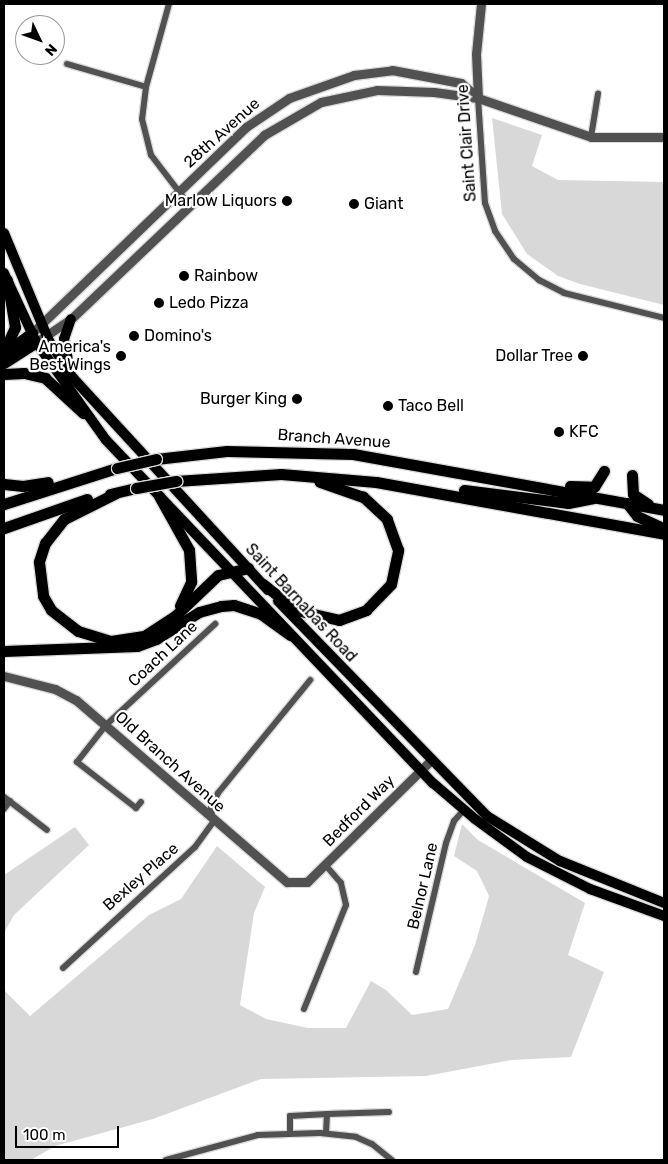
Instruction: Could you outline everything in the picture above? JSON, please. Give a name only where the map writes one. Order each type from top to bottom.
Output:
[{"type":"highway","points":[[4,352],[15,327],[5,276]]},
{"type":"highway","points":[[4,352],[34,337]]},
{"type":"highway","points":[[4,363],[34,337]]},
{"type":"highway","points":[[4,374],[24,372],[45,378],[83,413]]},
{"type":"highway","name":"Branch Avenue","points":[[4,504],[96,473],[117,468],[156,459],[227,451],[326,452],[388,458],[595,498],[659,508]]},
{"type":"highway","points":[[506,480],[594,487],[604,471]]},
{"type":"highway","points":[[4,484],[23,486],[96,473]]},
{"type":"highway","points":[[4,528],[116,492],[176,481],[251,476],[312,475],[568,503],[595,498]]},
{"type":"highway","points":[[632,475],[633,494],[659,508]]},
{"type":"highway","points":[[251,476],[325,483],[353,492],[387,519],[398,550],[391,584],[376,604],[355,616],[339,620],[314,617],[296,610],[262,584]]},
{"type":"highway","points":[[420,488],[664,534]]},
{"type":"highway","points":[[116,492],[76,511],[53,530],[39,562],[43,596],[64,622],[94,638],[111,642],[144,636],[168,621],[218,575],[248,568]]},
{"type":"highway","points":[[159,496],[185,536],[192,564],[185,598],[168,621]]},
{"type":"highway","points":[[626,503],[642,520],[664,529]]},
{"type":"highway","points":[[4,651],[137,646],[156,639],[199,612],[234,605],[262,614],[290,634]]},
{"type":"main road","name":"Saint Barnabas Road","points":[[4,233],[47,336],[73,378],[262,584],[430,761],[476,806],[515,834],[592,877],[664,903]]},
{"type":"main road","name":"Saint Barnabas Road","points":[[5,276],[34,337],[83,413],[229,571],[421,770],[464,810],[548,868],[626,904],[664,916]]},
{"type":"main road","points":[[71,319],[64,348],[73,378]]},
{"type":"street","points":[[169,4],[146,87],[142,120],[150,155],[190,206]]},
{"type":"street","name":"Saint Clair Drive","points":[[481,4],[477,69],[484,204],[495,231],[514,259],[539,280],[564,293],[664,318]]},
{"type":"street","points":[[67,64],[146,87]]},
{"type":"street","points":[[461,83],[477,69]]},
{"type":"street","name":"28th Avenue","points":[[34,337],[42,325],[248,126],[289,98],[323,83],[392,70],[461,83],[478,98]]},
{"type":"street","name":"28th Avenue","points":[[34,337],[47,336],[71,319],[264,135],[321,102],[386,89],[478,98],[591,137],[664,138]]},
{"type":"street","points":[[591,137],[598,94]]},
{"type":"street","name":"Coach Lane","points":[[141,802],[136,808],[77,762],[106,725],[215,624]]},
{"type":"street","name":"Old Branch Avenue","points":[[4,676],[55,689],[106,725],[214,822],[287,882],[307,882]]},
{"type":"street","points":[[214,822],[212,803],[310,680]]},
{"type":"street","name":"Bedford Way","points":[[307,882],[326,866],[430,761]]},
{"type":"street","points":[[4,809],[7,799],[47,830]]},
{"type":"street","name":"Belnor Lane","points":[[416,972],[446,843],[454,821],[464,810]]},
{"type":"street","name":"Bexley Place","points":[[63,968],[107,924],[182,862],[214,822]]},
{"type":"street","points":[[304,1009],[346,905],[341,883],[326,866]]},
{"type":"street","points":[[290,1133],[290,1116],[389,1112]]},
{"type":"street","points":[[326,1133],[327,1114]]},
{"type":"street","points":[[166,1160],[232,1140],[290,1133],[326,1133],[372,1144],[392,1160]]},
{"type":"shaded area","points":[[492,118],[542,135],[532,166],[558,180],[664,182],[664,305],[580,284],[558,276],[527,254],[502,214]]},
{"type":"shaded area","points":[[462,824],[478,840],[585,903],[568,955],[604,972],[571,1057],[512,1060],[426,1076],[261,1079],[153,1119],[55,1146],[31,1160],[4,1160],[4,990],[30,1016],[149,915],[181,899],[217,846],[265,887],[254,913],[240,1005],[266,1019],[308,1028],[346,1028],[371,981],[386,990],[412,1015],[448,1009],[475,945],[489,896],[477,871],[454,856]]},
{"type":"shaded area","points":[[75,827],[89,845],[14,915],[4,933],[4,875]]},
{"type":"place","name":"Marlow Liquors","points":[[287,201]]},
{"type":"place","name":"Giant","points":[[354,204]]},
{"type":"place","name":"Rainbow","points":[[184,276]]},
{"type":"place","name":"Ledo Pizza","points":[[159,303]]},
{"type":"place","name":"Domino's","points":[[134,336]]},
{"type":"place","name":"America's Best Wings","points":[[121,356]]},
{"type":"place","name":"Dollar Tree","points":[[583,356]]},
{"type":"place","name":"Burger King","points":[[297,399]]},
{"type":"place","name":"Taco Bell","points":[[388,406]]},
{"type":"place","name":"KFC","points":[[559,432]]}]
